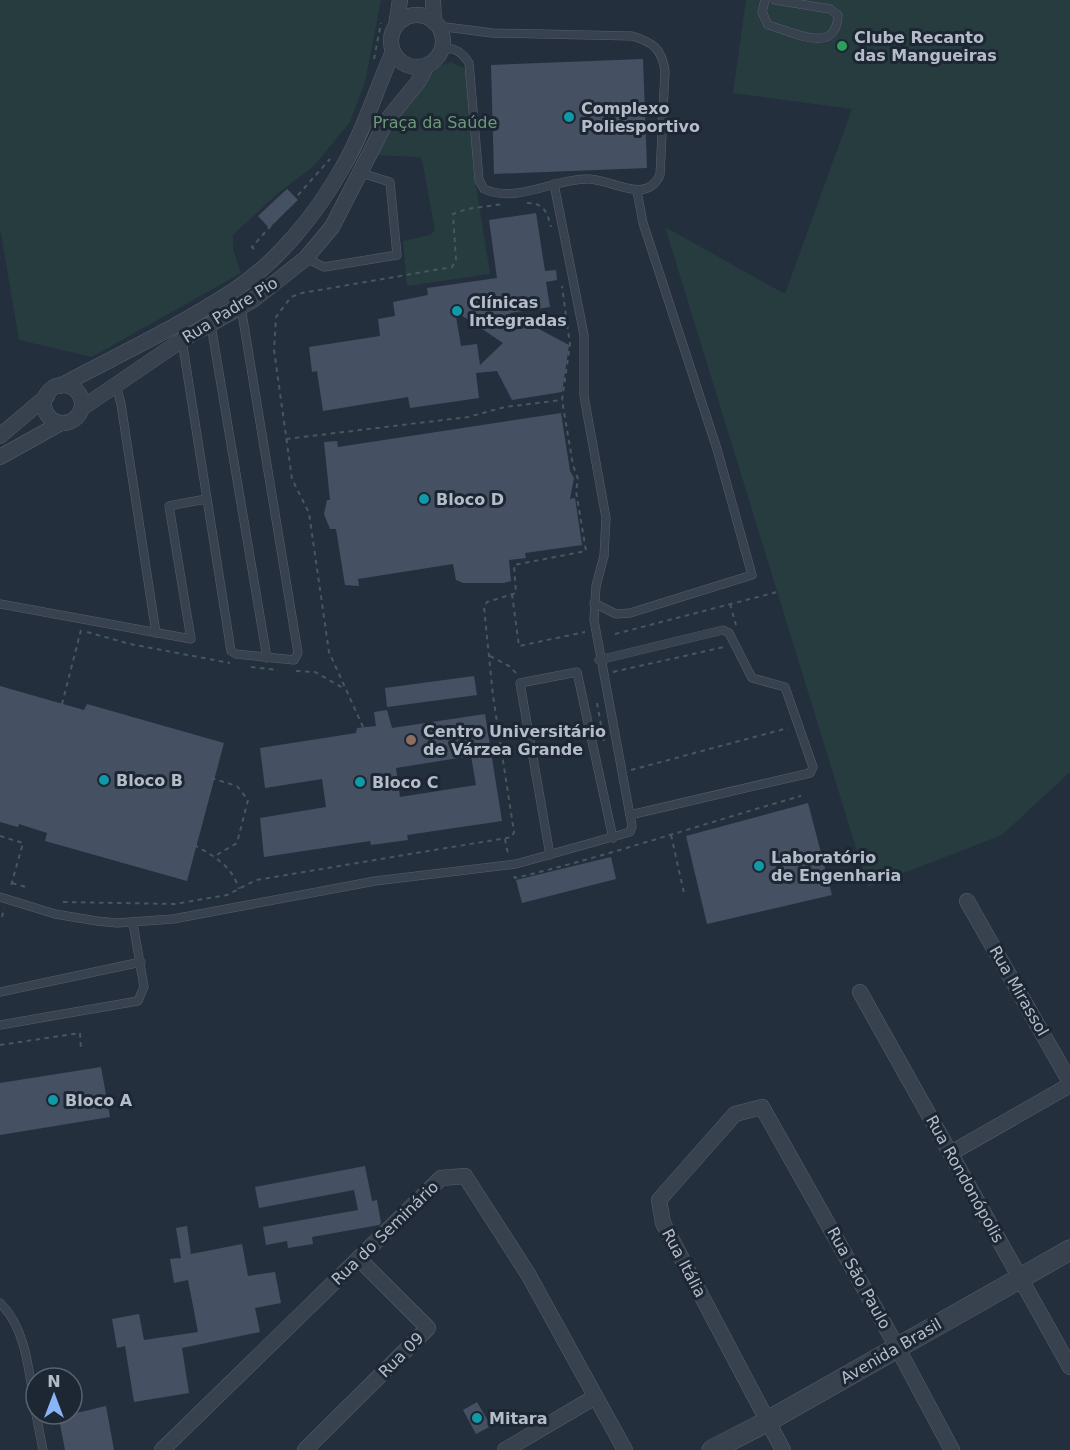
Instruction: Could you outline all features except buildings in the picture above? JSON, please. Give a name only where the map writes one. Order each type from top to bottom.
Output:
[{"type":"street","points":[[400,0],[396,26],[391,36],[393,52],[403,63],[411,67],[427,65],[441,50],[441,34],[436,24],[433,0]]},
{"type":"street","points":[[396,26],[404,18],[414,15],[425,17],[436,24]]},
{"type":"street","name":"Rua Padre Pio","points":[[60,386],[103,366],[234,291],[269,262],[318,205],[344,166],[369,114],[393,52]]},
{"type":"street","name":"Rua Padre Pio","points":[[82,408],[182,340],[241,307],[290,273],[306,258],[332,227],[387,120],[414,87],[427,65]]},
{"type":"street","points":[[0,436],[60,386],[77,392],[82,408],[74,419],[61,423],[0,457]]},
{"type":"street","points":[[46,396],[47,413],[61,423]]},
{"type":"street","name":"Rua Mirassol","points":[[967,901],[1070,1083]]},
{"type":"street","name":"Rua Rondonópolis","points":[[860,992],[1070,1366]]},
{"type":"street","points":[[951,1153],[1070,1083]]},
{"type":"street","name":"Rua São Paulo","points":[[762,1107],[952,1450]]},
{"type":"street","name":"Rua Itália","points":[[762,1107],[735,1114],[658,1200],[663,1222],[783,1450]]},
{"type":"street","name":"Rua do Seminário","points":[[162,1450],[441,1178],[465,1176],[528,1274],[625,1450]]},
{"type":"street","name":"Avenida Brasil","points":[[712,1450],[768,1421],[1070,1250]]},
{"type":"street","name":"Rua 09","points":[[305,1450],[428,1328],[359,1259]]},
{"type":"street","points":[[505,1450],[595,1397]]},
{"type":"lane","points":[[765,0],[762,12],[768,25],[817,39],[831,36],[837,29],[838,15],[830,9],[775,0]]},
{"type":"lane","points":[[436,24],[492,33],[609,35],[650,41],[663,57],[665,71],[660,175],[653,185],[637,191],[591,179],[520,192],[493,193],[484,189],[479,180],[469,63],[456,50],[449,48],[441,50]]},
{"type":"lane","points":[[306,258],[324,267],[397,255],[390,182],[361,173]]},
{"type":"lane","points":[[0,897],[55,914],[107,922],[173,919],[375,881],[511,865],[630,832],[632,826],[599,660],[594,621],[594,603],[604,556],[606,518],[584,396],[584,335],[554,184]]},
{"type":"lane","points":[[594,603],[616,614],[630,613],[752,575],[717,449],[643,223],[637,191]]},
{"type":"lane","points":[[182,340],[231,651],[236,654],[294,660],[298,653],[241,307]]},
{"type":"lane","points":[[212,325],[267,658]]},
{"type":"lane","points":[[115,384],[121,404],[156,633]]},
{"type":"lane","points":[[0,604],[190,639],[169,506],[206,499]]},
{"type":"lane","points":[[599,660],[723,630],[732,636],[742,663],[752,678],[785,687],[813,767],[812,772],[630,815]]},
{"type":"lane","points":[[550,855],[520,683],[577,672],[613,838]]},
{"type":"lane","points":[[0,1025],[132,1004],[144,992],[133,922]]},
{"type":"lane","points":[[0,992],[141,962]]},
{"type":"lane","points":[[0,1303],[10,1313],[19,1328],[27,1366]]},
{"type":"lane","points":[[38,1426],[43,1450]]},
{"type":"path","points":[[372,66],[383,15]]},
{"type":"path","points":[[254,249],[252,247],[293,204],[332,157]]},
{"type":"path","points":[[363,727],[329,652],[309,513],[291,479],[275,339],[276,317],[291,297],[448,268],[456,260],[453,214],[467,208],[511,204]]},
{"type":"path","points":[[520,204],[537,204],[543,207],[552,231]]},
{"type":"path","points":[[63,902],[176,904],[227,895],[256,880],[512,837],[514,832],[484,604],[516,593],[514,565],[586,551],[576,491],[578,479],[573,465],[562,400],[570,344],[562,283]]},
{"type":"path","points":[[522,320],[566,316]]},
{"type":"path","points":[[286,439],[468,417],[505,407],[562,400]]},
{"type":"path","points":[[615,634],[777,592]]},
{"type":"path","points":[[512,594],[519,646],[585,632],[587,643]]},
{"type":"path","points":[[72,627],[130,644],[233,664]]},
{"type":"path","points":[[62,704],[81,630]]},
{"type":"path","points":[[613,672],[730,646]]},
{"type":"path","points":[[489,655],[515,671],[520,683]]},
{"type":"path","points":[[249,667],[315,672],[344,689]]},
{"type":"path","points":[[597,699],[604,742]]},
{"type":"path","points":[[631,770],[798,725]]},
{"type":"path","points":[[211,778],[237,786],[248,800],[237,843],[215,856]]},
{"type":"path","points":[[513,873],[514,878],[592,859],[671,835],[679,830],[801,796]]},
{"type":"path","points":[[671,835],[684,893]]},
{"type":"path","points":[[0,836],[23,843],[10,889]]},
{"type":"path","points":[[505,839],[510,859]]},
{"type":"path","points":[[194,845],[215,856],[236,879],[239,889]]},
{"type":"path","points":[[12,883],[26,887]]},
{"type":"path","points":[[2,917],[5,908]]},
{"type":"path","points":[[0,1045],[80,1033],[81,1049]]},
{"type":"green space","points":[[0,0],[381,0],[365,82],[350,122],[314,166],[278,193],[233,235],[233,249],[241,273],[92,357],[19,340],[0,228]]},
{"type":"green space","points":[[746,0],[1070,0],[1070,772],[1002,835],[868,887],[665,227],[785,294],[852,109],[733,93]]},
{"type":"green space","name":"Praça da Saúde","points":[[451,62],[464,68],[468,76],[474,172],[490,274],[407,286],[403,241],[430,235],[435,230],[422,160],[420,157],[373,155],[395,114],[415,87],[438,67]]},
{"type":"place","name":"Clube Recanto das Mangueiras","points":[[842,46]]},
{"type":"place","name":"Complexo Poliesportivo","points":[[569,117]]},
{"type":"place","name":"Clínicas Integradas","points":[[457,311]]},
{"type":"place","name":"Bloco D","points":[[424,499]]},
{"type":"place","name":"Centro Universitário de Várzea Grande","points":[[411,740]]},
{"type":"place","name":"Bloco B","points":[[104,780]]},
{"type":"place","name":"Bloco C","points":[[360,782]]},
{"type":"place","name":"Laboratório de Engenharia","points":[[759,866]]},
{"type":"place","name":"Bloco A","points":[[53,1100]]},
{"type":"place","name":"Mitara","points":[[477,1418]]}]
